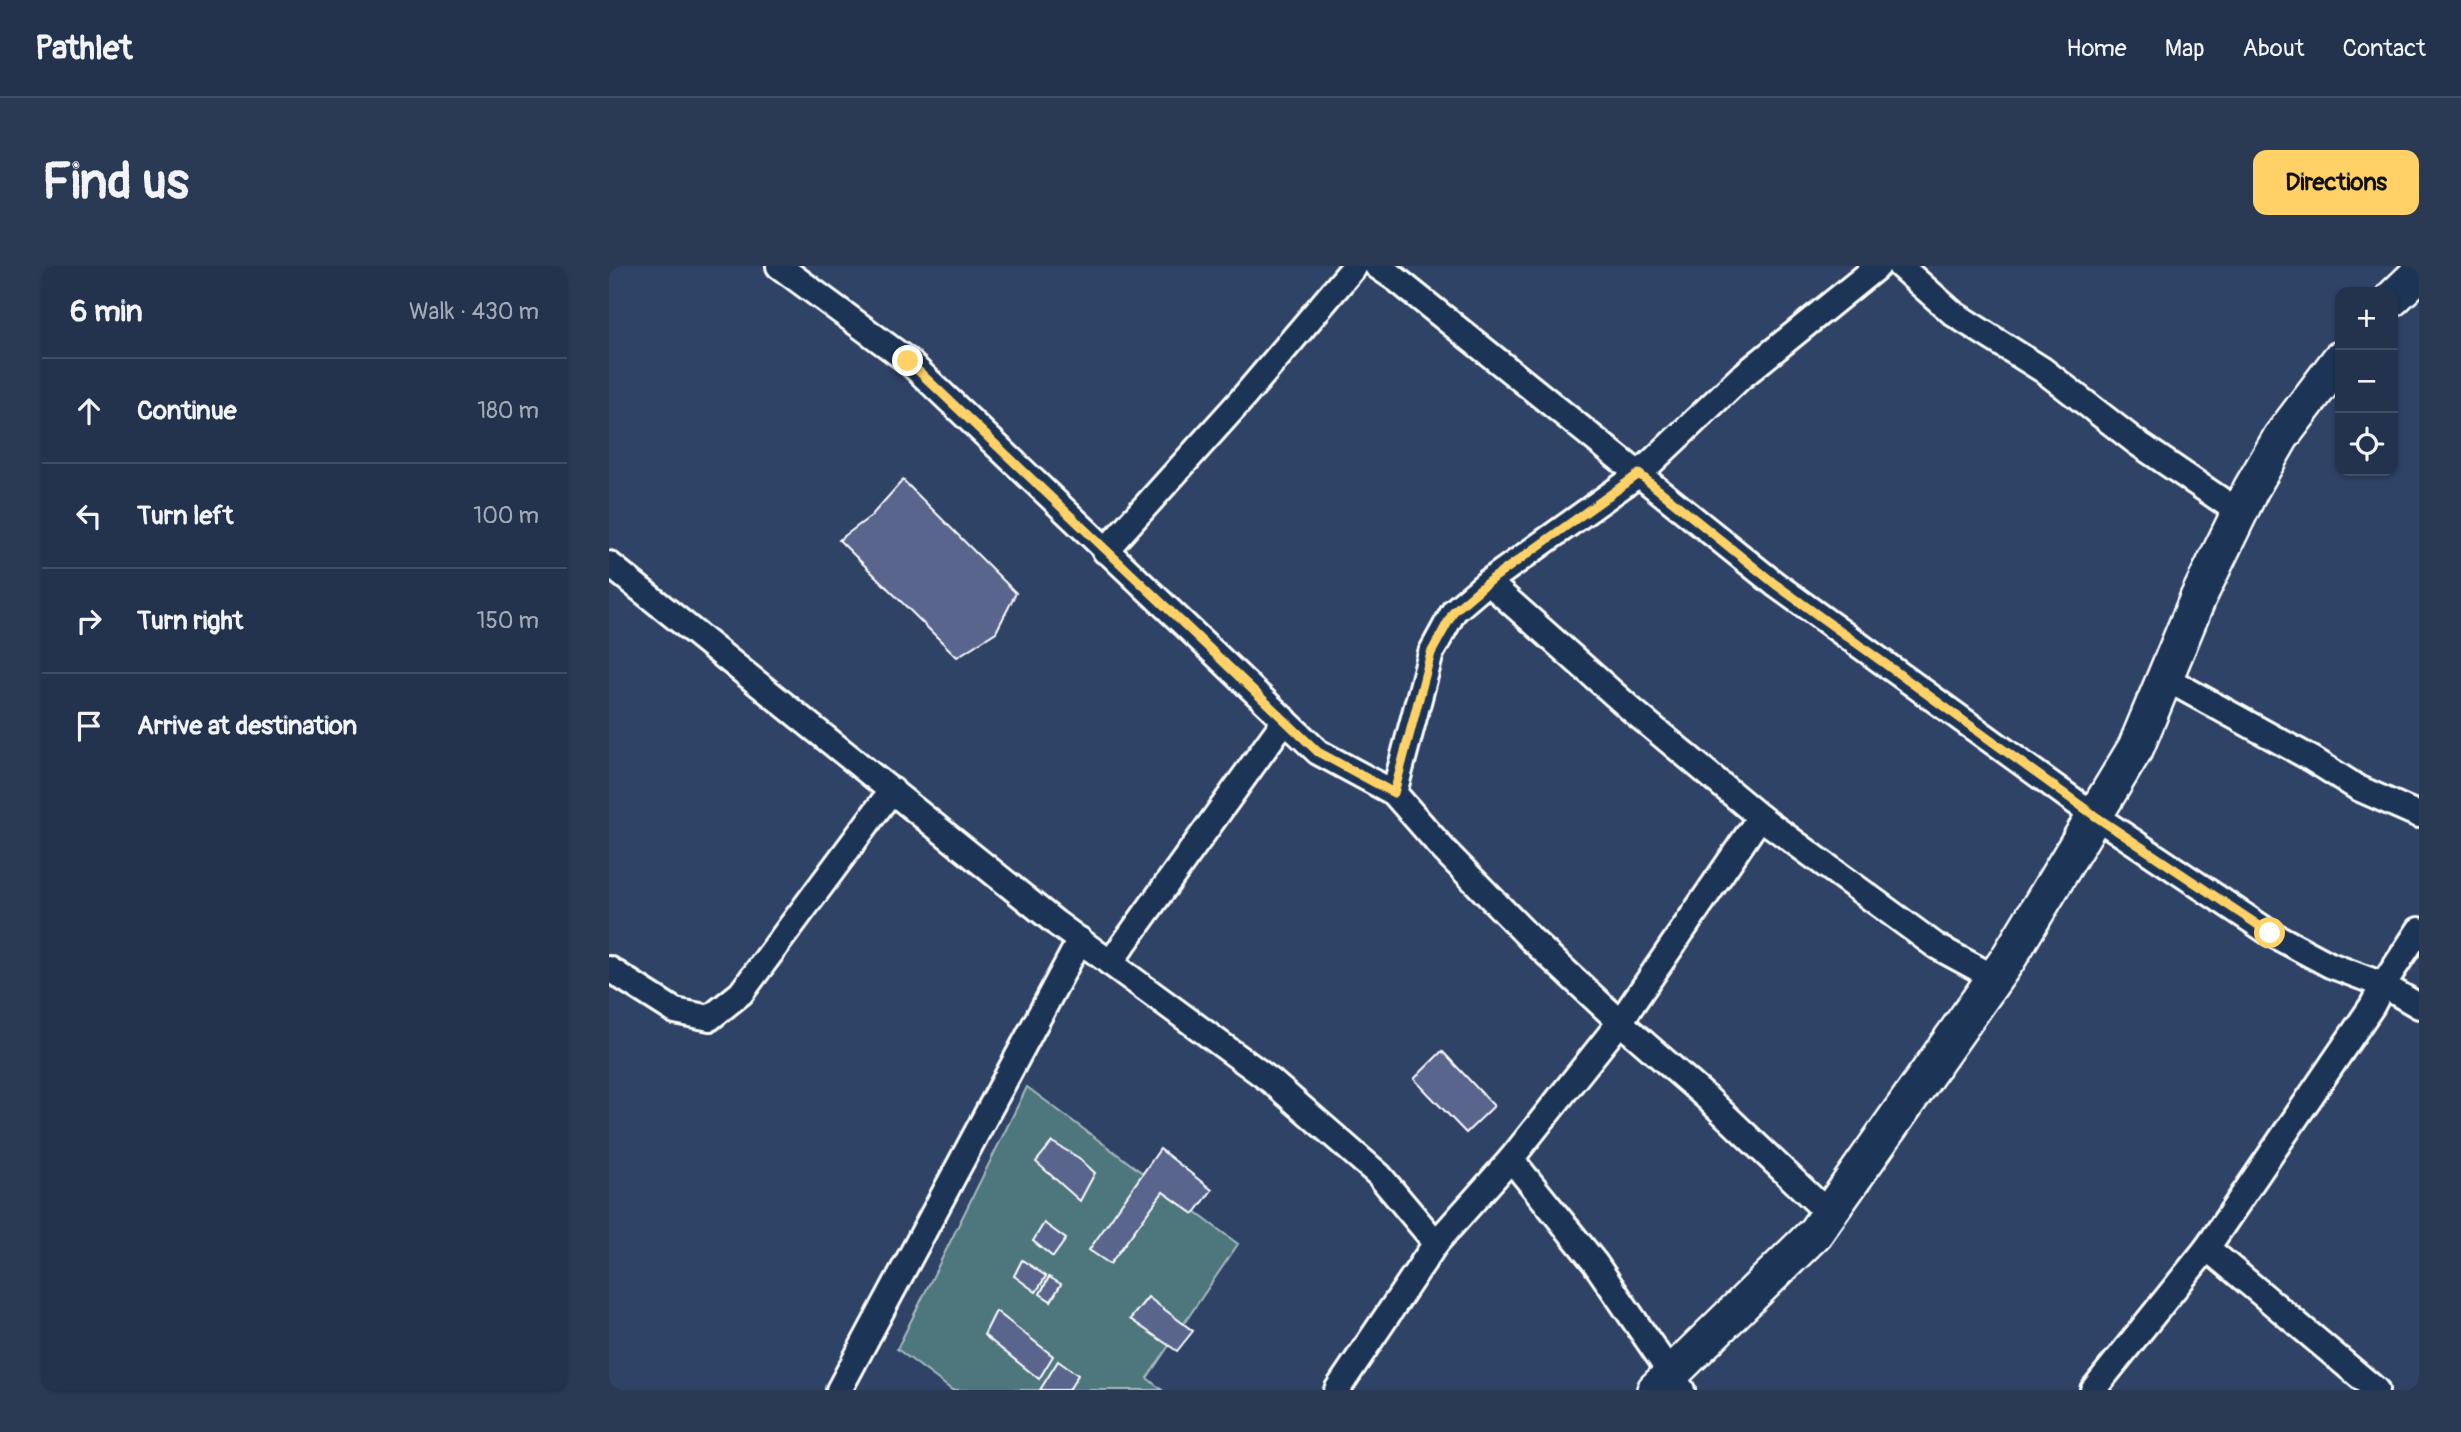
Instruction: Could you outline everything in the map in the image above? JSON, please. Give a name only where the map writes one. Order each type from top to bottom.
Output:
[{"type":"main road","points":[[2398,293],[2419,273]]},
{"type":"main road","points":[[1670,1384],[1815,1233],[1996,978],[2136,747],[2198,598],[2251,489],[2281,437],[2335,366]]},
{"type":"street","points":[[779,266],[908,361],[1318,752],[1394,793],[1443,849],[1531,939],[1706,1097],[1829,1214]]},
{"type":"street","points":[[1105,551],[1242,399],[1355,266]]},
{"type":"street","points":[[1377,266],[1775,584],[2095,816],[2270,933],[2330,965],[2383,985],[2419,1006]]},
{"type":"street","points":[[1394,793],[1431,653],[1454,611],[1488,582],[1639,474],[1741,378],[1878,266]]},
{"type":"street","points":[[1900,266],[1954,314],[2043,370],[2136,442],[2240,513]]},
{"type":"street","points":[[2408,266],[2419,273]]},
{"type":"street","points":[[609,564],[1080,940],[1271,1081],[1379,1175],[1436,1243]]},
{"type":"street","points":[[1488,582],[1633,711],[1760,817],[1936,946],[1996,978]]},
{"type":"street","points":[[2165,678],[2312,759],[2358,788],[2419,815]]},
{"type":"street","points":[[1110,962],[1285,720]]},
{"type":"street","points":[[609,968],[675,1011],[710,1018],[741,993],[892,790]]},
{"type":"street","points":[[1337,1390],[1436,1243],[1511,1159],[1620,1022],[1760,817]]},
{"type":"street","points":[[2093,1390],[2207,1248],[2372,1006],[2419,930]]},
{"type":"street","points":[[839,1390],[1080,940]]},
{"type":"street","points":[[1511,1159],[1595,1263],[1670,1384]]},
{"type":"street","points":[[2207,1248],[2376,1390]]},
{"type":"green space","points":[[1027,1087],[1238,1244],[1147,1378],[1162,1390],[952,1390],[897,1349]]},
{"type":"building","points":[[903,480],[1016,593],[996,632],[957,657],[839,540],[871,516]]},
{"type":"building","points":[[1442,1051],[1494,1106],[1466,1133],[1414,1079]]},
{"type":"building","points":[[1052,1142],[1079,1158],[1095,1173],[1080,1201],[1036,1162]]},
{"type":"building","points":[[1160,1149],[1212,1190],[1194,1214],[1163,1192],[1110,1264],[1089,1250]]},
{"type":"building","points":[[1044,1223],[1066,1239],[1053,1257],[1033,1241]]},
{"type":"building","points":[[1022,1260],[1046,1276],[1036,1292],[1014,1276]]},
{"type":"building","points":[[1049,1277],[1061,1284],[1051,1301],[1040,1294]]},
{"type":"building","points":[[1148,1297],[1193,1331],[1177,1351],[1130,1319]]},
{"type":"building","points":[[996,1311],[1053,1356],[1039,1379],[984,1335]]},
{"type":"building","points":[[1058,1361],[1078,1375],[1069,1390],[1040,1390]]},
{"type":"route","points":[[908,361],[1318,752],[1394,793],[1431,653],[1454,611],[1488,582],[1639,474],[1775,584],[2095,816],[2270,933]]}]
